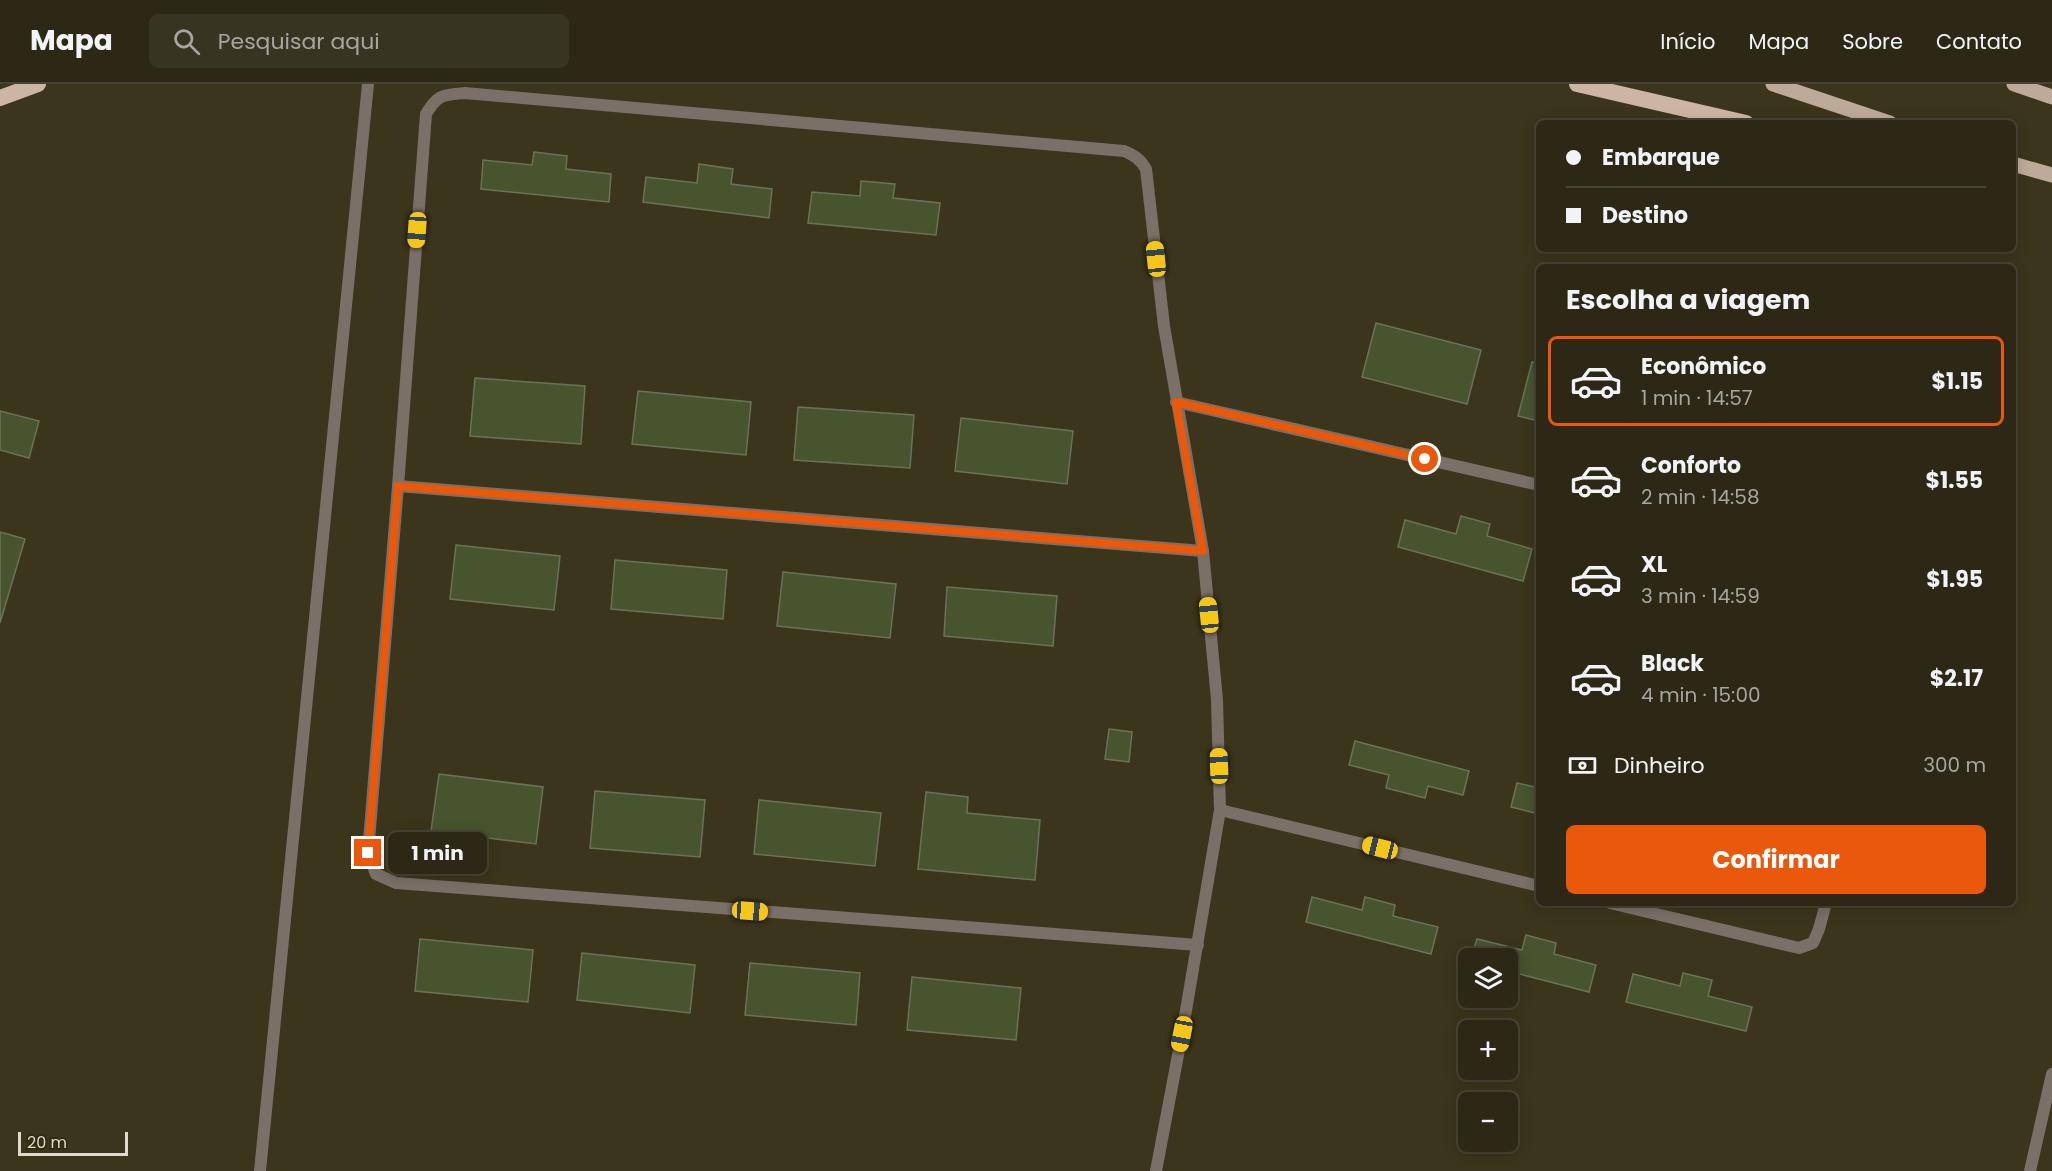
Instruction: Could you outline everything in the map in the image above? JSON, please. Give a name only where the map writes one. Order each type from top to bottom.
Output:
[{"type":"highway","points":[[0,98],[38,84]]},
{"type":"highway","points":[[1577,84],[1733,120]]},
{"type":"main road","points":[[1773,84],[1881,120]]},
{"type":"main road","points":[[2014,84],[2052,97]]},
{"type":"main road","points":[[2016,165],[2052,175]]},
{"type":"street","points":[[260,1171],[368,84]]},
{"type":"street","points":[[1156,1171],[1198,945],[1220,810],[1217,700],[1203,551],[1164,326],[1146,169],[1135,156],[1124,151],[465,93],[448,94],[435,100],[426,114],[368,853],[376,874],[396,883],[1198,945]]},
{"type":"street","points":[[1176,402],[1536,484]]},
{"type":"street","points":[[398,486],[1203,551]]},
{"type":"street","points":[[1220,810],[1536,885]]},
{"type":"street","points":[[1623,906],[1799,948],[1813,943],[1825,906]]},
{"type":"street","points":[[2030,1171],[2052,1074]]},
{"type":"building","points":[[534,152],[567,156],[566,169],[611,174],[609,202],[481,189],[483,160],[532,165]]},
{"type":"building","points":[[699,164],[733,169],[731,184],[772,189],[769,218],[643,202],[646,177],[697,183]]},
{"type":"building","points":[[861,181],[895,184],[893,198],[940,203],[936,235],[808,223],[812,192],[860,196]]},
{"type":"building","points":[[1376,323],[1481,350],[1467,404],[1362,377]]},
{"type":"building","points":[[1532,362],[1536,363],[1536,420],[1518,416]]},
{"type":"building","points":[[475,378],[585,386],[581,444],[470,436]]},
{"type":"building","points":[[638,391],[751,402],[746,455],[632,444]]},
{"type":"building","points":[[798,407],[914,415],[910,468],[794,460]]},
{"type":"building","points":[[0,411],[39,421],[29,458],[0,450]]},
{"type":"building","points":[[961,418],[1073,431],[1067,484],[955,471]]},
{"type":"building","points":[[1461,516],[1490,524],[1487,536],[1532,549],[1523,581],[1398,547],[1405,520],[1456,534]]},
{"type":"building","points":[[0,532],[25,539],[0,623]]},
{"type":"building","points":[[456,545],[560,556],[554,610],[450,599]]},
{"type":"building","points":[[615,560],[727,570],[723,619],[611,609]]},
{"type":"building","points":[[783,572],[896,584],[890,638],[777,626]]},
{"type":"building","points":[[947,587],[1057,596],[1053,646],[944,636]]},
{"type":"building","points":[[1109,729],[1132,732],[1129,762],[1105,759]]},
{"type":"building","points":[[1355,741],[1469,771],[1463,795],[1428,786],[1425,798],[1386,788],[1389,775],[1349,765]]},
{"type":"building","points":[[439,774],[543,787],[536,844],[431,831]]},
{"type":"building","points":[[1517,783],[1536,787],[1536,813],[1511,807]]},
{"type":"building","points":[[595,791],[705,800],[700,857],[590,848]]},
{"type":"building","points":[[926,792],[968,797],[967,813],[1040,820],[1035,880],[918,869]]},
{"type":"building","points":[[759,800],[881,813],[875,866],[754,854]]},
{"type":"building","points":[[1312,897],[1362,910],[1365,897],[1395,905],[1393,916],[1438,927],[1431,954],[1306,922]]},
{"type":"building","points":[[1526,935],[1556,943],[1554,954],[1596,965],[1589,992],[1518,974],[1518,949],[1522,950]]},
{"type":"building","points":[[420,939],[533,950],[528,1002],[415,991]]},
{"type":"building","points":[[1477,939],[1514,948],[1474,948]]},
{"type":"building","points":[[582,953],[695,965],[690,1013],[577,1000]]},
{"type":"building","points":[[750,963],[860,973],[856,1025],[745,1015]]},
{"type":"building","points":[[1683,973],[1712,980],[1708,996],[1752,1007],[1746,1031],[1626,1002],[1633,974],[1680,986]]},
{"type":"building","points":[[912,977],[1021,988],[1016,1040],[907,1030]]},
{"type":"route","points":[[368,853],[398,486],[1203,551],[1176,402],[1425,459]]}]
